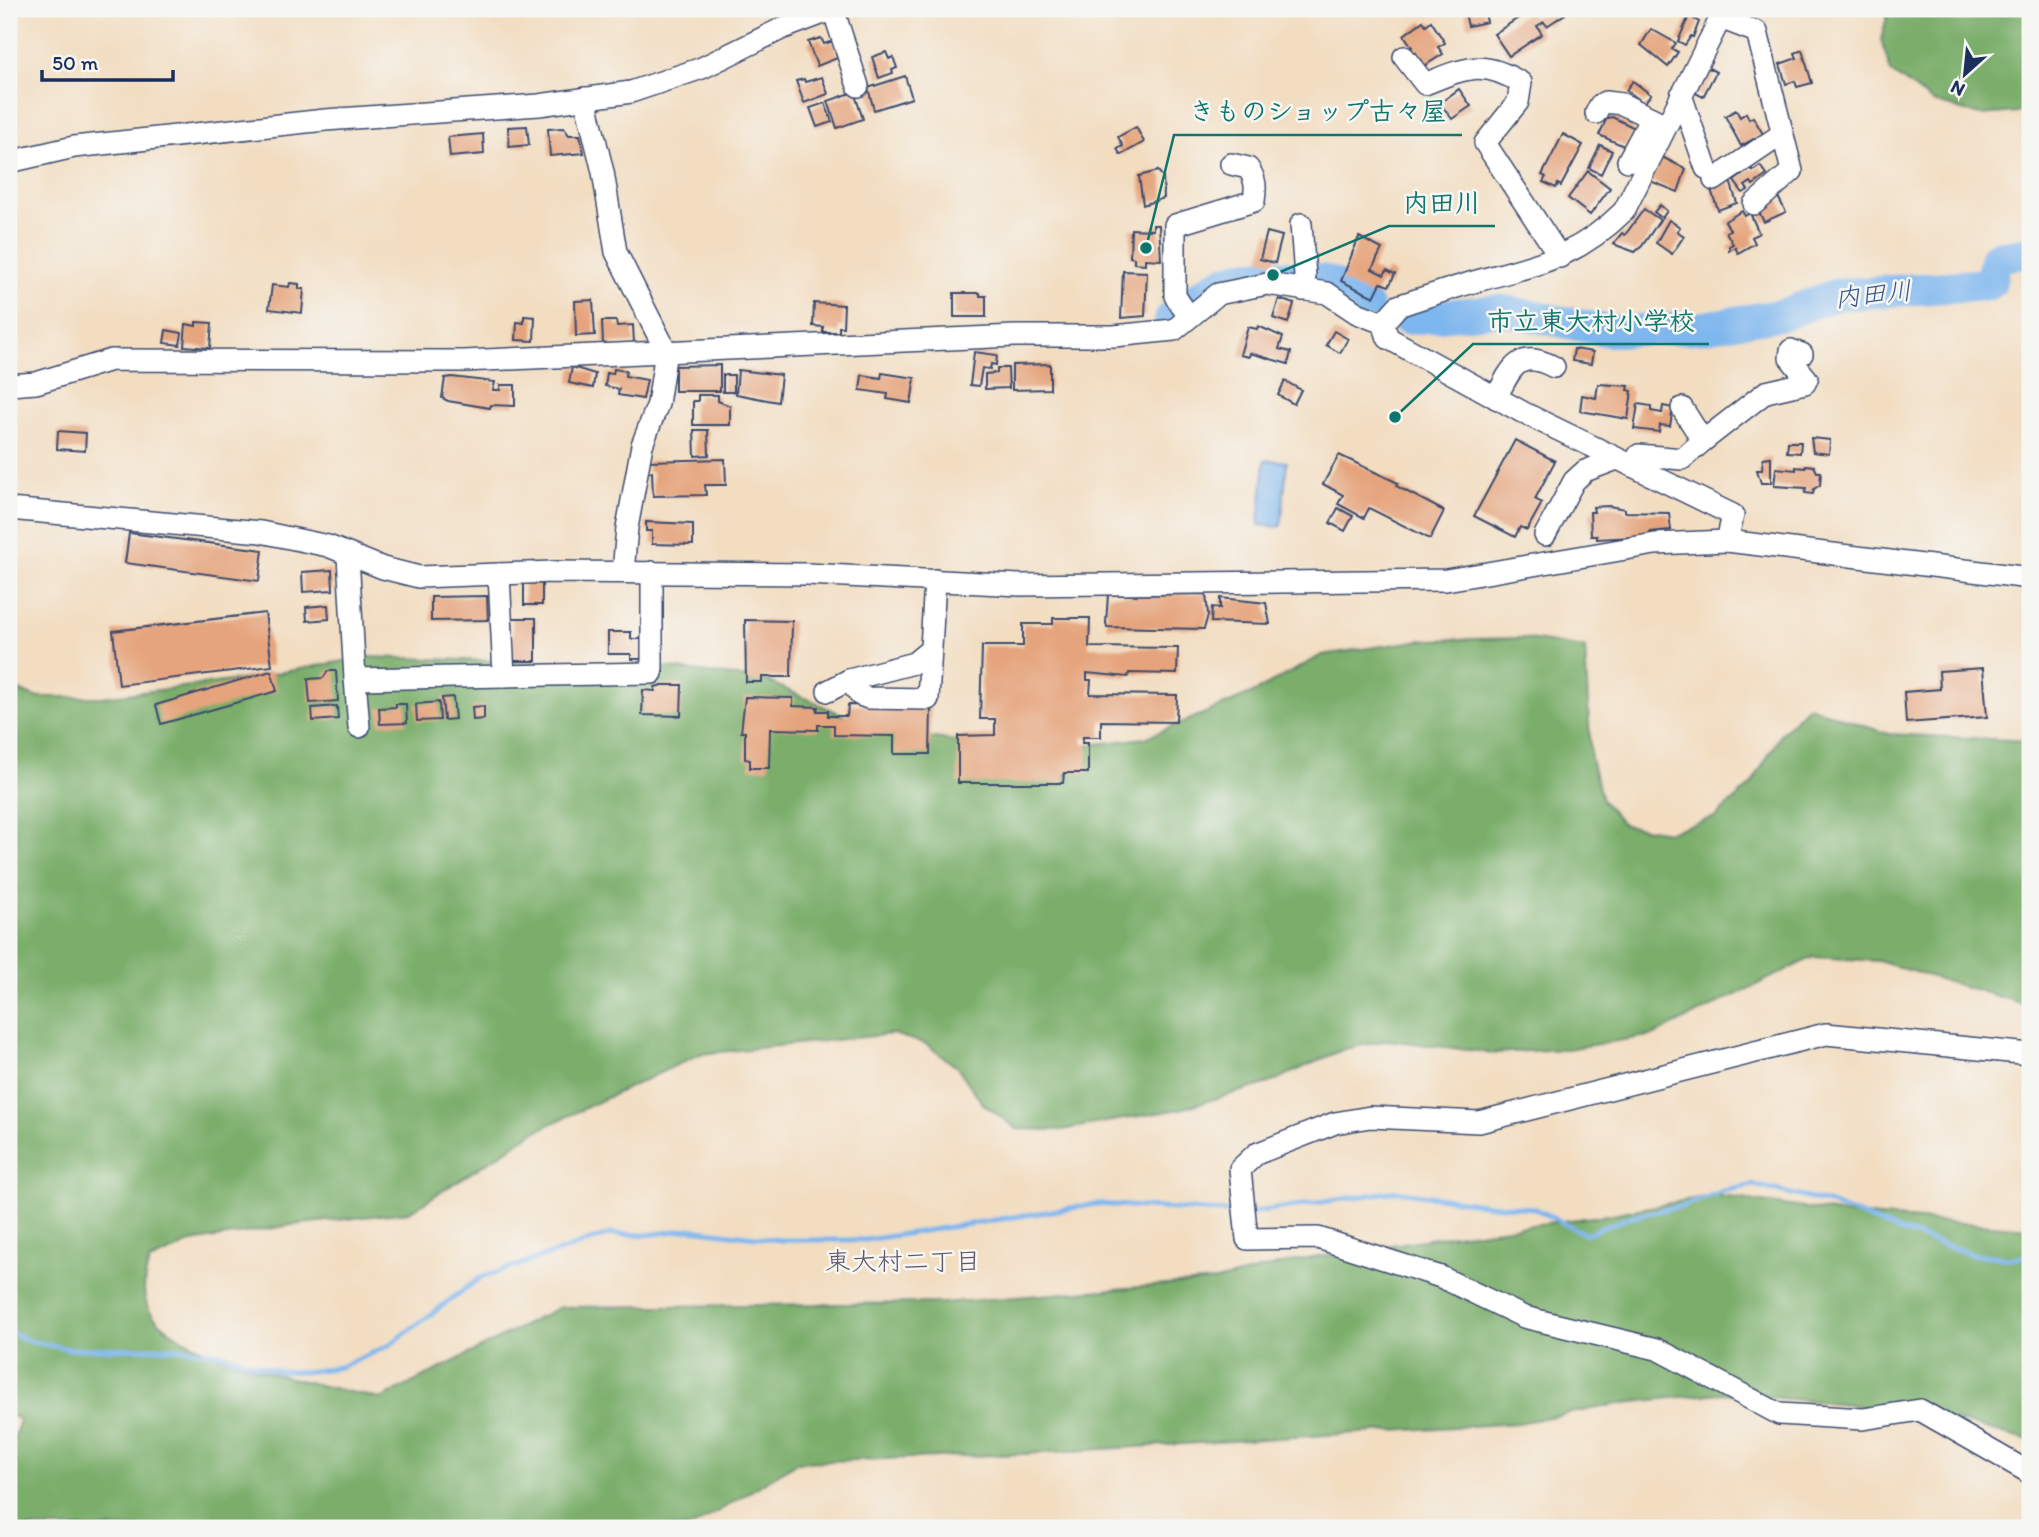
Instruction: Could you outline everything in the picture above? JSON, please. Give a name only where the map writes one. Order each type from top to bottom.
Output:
[{"type":"street","points":[[9,162],[74,147],[631,92],[702,68],[781,29],[833,9],[858,86]]},
{"type":"street","points":[[1628,162],[1681,95],[1723,14],[1757,32],[1792,171],[1754,204]]},
{"type":"street","points":[[1404,57],[1425,84],[1477,67],[1492,68],[1521,83],[1518,102],[1485,143],[1560,257]]},
{"type":"street","points":[[1681,95],[1710,174],[1782,134]]},
{"type":"street","points":[[585,98],[603,172],[616,252],[666,351],[658,404],[642,445],[627,528],[623,572]]},
{"type":"street","points":[[1596,113],[1600,105],[1612,102],[1658,121]]},
{"type":"street","points":[[1383,323],[1398,306],[1560,257],[1600,235],[1624,211],[1658,121]]},
{"type":"street","points":[[1189,316],[1175,296],[1175,225],[1254,201],[1254,177],[1248,168],[1231,164]]},
{"type":"street","points":[[1301,224],[1304,283]]},
{"type":"street","points":[[9,385],[36,383],[111,360],[464,361],[1015,336],[1114,336],[1174,330],[1218,294],[1267,284],[1304,283],[1327,293],[1357,313],[1383,323]]},
{"type":"street","points":[[1383,323],[1388,338],[1496,398],[1733,515],[1727,541]]},
{"type":"street","points":[[1545,535],[1574,481],[1585,471],[1625,463],[1639,455],[1682,459],[1766,392],[1805,383],[1807,379],[1790,358],[1791,351],[1802,354]]},
{"type":"street","points":[[1496,398],[1507,375],[1519,362],[1535,359],[1555,367]]},
{"type":"street","points":[[1682,408],[1703,441]]},
{"type":"street","points":[[9,509],[261,532],[328,546],[348,556],[419,577],[623,572],[807,574],[1020,585],[1446,580],[1655,544],[1727,541],[2030,578]]},
{"type":"street","points":[[348,556],[359,727]]},
{"type":"street","points":[[355,679],[652,673],[652,572]]},
{"type":"street","points":[[499,574],[504,676]]},
{"type":"street","points":[[849,680],[860,695],[868,698],[928,699],[935,580]]},
{"type":"street","points":[[828,691],[849,680],[914,663],[931,649]]},
{"type":"street","points":[[2030,1054],[1826,1034],[1479,1122],[1370,1117],[1335,1123],[1256,1154],[1240,1169],[1247,1239],[1318,1238],[1441,1277],[1524,1317],[1657,1349],[1779,1414],[1863,1419],[1920,1409],[2030,1473]]},
{"type":"green space","points":[[1889,9],[2030,9],[2030,111],[1980,115],[1933,102],[1891,72],[1881,40]]},
{"type":"green space","points":[[1523,638],[1585,648],[1591,759],[1602,800],[1624,825],[1669,832],[1715,817],[1751,785],[1781,734],[1808,706],[1888,734],[2030,741],[2030,1006],[1878,961],[1813,957],[1654,1035],[1567,1049],[1492,1053],[1389,1040],[1344,1049],[1269,1083],[1180,1109],[1061,1130],[1017,1129],[982,1103],[958,1068],[926,1044],[893,1034],[700,1054],[538,1130],[409,1212],[291,1225],[192,1242],[150,1261],[144,1289],[146,1304],[154,1317],[173,1333],[198,1347],[260,1370],[381,1399],[560,1307],[941,1303],[1216,1281],[1294,1261],[1447,1236],[1601,1216],[1715,1195],[1852,1215],[2030,1228],[2030,1441],[1959,1422],[1846,1404],[1721,1393],[1623,1403],[1518,1423],[1023,1454],[798,1462],[691,1528],[9,1528],[9,1453],[20,1420],[9,1414],[9,686],[35,697],[102,697],[239,680],[366,657],[653,666],[765,680],[876,730],[978,744],[1080,746],[1145,738],[1251,694],[1322,655],[1423,640]]},
{"type":"water","points":[[1265,460],[1287,462],[1281,527],[1259,525]]},
{"type":"building","points":[[1464,9],[1484,9],[1487,22],[1468,26]]},
{"type":"building","points":[[1545,9],[1561,9],[1565,14],[1547,26],[1544,22],[1537,26],[1542,34],[1509,56],[1494,34],[1529,11],[1533,17]]},
{"type":"building","points":[[1689,16],[1699,22],[1693,37],[1691,36],[1685,45],[1678,41]]},
{"type":"building","points":[[1423,21],[1426,25],[1431,21],[1445,43],[1438,47],[1443,54],[1424,66],[1416,53],[1412,56],[1408,49],[1412,47],[1404,35]]},
{"type":"building","points":[[1651,29],[1676,43],[1672,49],[1678,52],[1668,67],[1641,45]]},
{"type":"building","points":[[821,38],[824,44],[833,41],[840,57],[817,66],[808,42]]},
{"type":"building","points":[[1802,50],[1812,83],[1797,87],[1795,81],[1786,84],[1780,64],[1797,58],[1795,53]]},
{"type":"building","points":[[886,52],[889,59],[893,57],[897,68],[892,70],[893,73],[879,78],[872,57]]},
{"type":"building","points":[[1705,66],[1716,72],[1703,97],[1692,91]]},
{"type":"building","points":[[905,76],[912,98],[874,110],[868,88]]},
{"type":"building","points":[[822,77],[828,94],[804,103],[796,81],[804,79],[805,82]]},
{"type":"building","points":[[1633,81],[1651,95],[1644,103],[1626,90]]},
{"type":"building","points":[[1459,89],[1471,106],[1452,119],[1440,103]]},
{"type":"building","points":[[854,92],[863,119],[837,128],[828,101]]},
{"type":"building","points":[[825,103],[832,122],[817,127],[810,108]]},
{"type":"building","points":[[1736,110],[1740,117],[1746,113],[1749,119],[1753,117],[1763,134],[1741,146],[1725,116]]},
{"type":"building","points":[[1612,117],[1635,128],[1626,147],[1599,135],[1607,118]]},
{"type":"building","points":[[527,126],[529,145],[509,147],[508,127]]},
{"type":"building","points":[[1136,127],[1144,142],[1121,155],[1117,149],[1123,146],[1118,137]]},
{"type":"building","points":[[564,128],[569,135],[580,135],[584,153],[550,156],[548,129]]},
{"type":"building","points":[[483,134],[484,154],[450,157],[448,137]]},
{"type":"building","points":[[1563,134],[1583,145],[1561,186],[1558,184],[1556,188],[1543,182],[1546,177],[1542,175]]},
{"type":"building","points":[[1600,145],[1612,151],[1601,174],[1589,168]]},
{"type":"building","points":[[1662,157],[1686,169],[1678,192],[1650,181]]},
{"type":"building","points":[[1760,166],[1767,175],[1753,185],[1751,182],[1745,186],[1748,190],[1743,193],[1734,181],[1751,168],[1753,171]]},
{"type":"building","points":[[1158,171],[1163,177],[1164,198],[1143,205],[1139,176]]},
{"type":"building","points":[[1588,171],[1610,188],[1590,215],[1568,198]]},
{"type":"building","points":[[1730,181],[1737,203],[1718,210],[1710,187]]},
{"type":"building","points":[[1778,197],[1786,212],[1764,222],[1757,208]]},
{"type":"building","points":[[1660,205],[1667,211],[1662,218],[1654,212]]},
{"type":"building","points":[[1644,209],[1660,220],[1642,246],[1635,252],[1613,244],[1622,233],[1625,235]]},
{"type":"building","points":[[1742,211],[1745,216],[1750,213],[1759,233],[1752,237],[1755,243],[1738,253],[1735,247],[1729,251],[1729,246],[1733,244],[1726,232],[1730,230],[1725,221]]},
{"type":"building","points":[[1669,220],[1680,227],[1677,231],[1684,236],[1672,254],[1656,243]]},
{"type":"building","points":[[1153,225],[1159,225],[1161,260],[1145,259],[1145,264],[1134,263],[1134,258],[1130,257],[1131,229],[1153,230]]},
{"type":"building","points":[[1267,232],[1282,236],[1275,263],[1260,259]]},
{"type":"building","points":[[1359,237],[1382,249],[1372,269],[1384,275],[1387,270],[1395,274],[1389,286],[1381,283],[1374,297],[1341,281]]},
{"type":"building","points":[[1123,271],[1147,272],[1145,316],[1121,318]]},
{"type":"building","points":[[290,283],[299,284],[299,289],[304,289],[302,313],[269,309],[272,285],[289,287]]},
{"type":"building","points":[[954,293],[980,293],[980,296],[986,296],[986,317],[954,317]]},
{"type":"building","points":[[1279,299],[1294,304],[1288,323],[1273,318]]},
{"type":"building","points":[[593,300],[595,335],[576,336],[575,301]]},
{"type":"building","points":[[814,303],[844,305],[843,327],[839,327],[839,332],[823,332],[823,327],[813,326]]},
{"type":"building","points":[[524,316],[535,317],[534,341],[516,340],[517,322],[524,323]]},
{"type":"building","points":[[602,321],[616,321],[617,326],[633,325],[634,343],[603,344]]},
{"type":"building","points":[[196,322],[212,323],[210,348],[184,346],[186,324],[196,326]]},
{"type":"building","points":[[1258,326],[1283,337],[1279,349],[1291,352],[1288,364],[1250,353],[1249,357],[1240,355],[1248,327],[1257,329]]},
{"type":"building","points":[[166,330],[182,333],[180,345],[164,343]]},
{"type":"building","points":[[1334,331],[1348,339],[1340,353],[1326,345]]},
{"type":"building","points":[[1574,349],[1593,352],[1591,364],[1572,361]]},
{"type":"building","points":[[974,352],[997,355],[996,365],[991,364],[990,369],[982,368],[979,386],[970,385]]},
{"type":"building","points":[[1050,364],[1050,389],[1012,390],[1012,365]]},
{"type":"building","points":[[720,365],[720,391],[675,391],[675,366]]},
{"type":"building","points":[[572,367],[595,374],[593,388],[569,383]]},
{"type":"building","points":[[997,368],[1008,368],[1009,388],[985,389],[985,374],[997,373]]},
{"type":"building","points":[[614,369],[626,371],[625,376],[647,380],[643,399],[618,395],[619,389],[605,386],[607,373],[613,374]]},
{"type":"building","points":[[738,370],[781,375],[778,402],[736,394]]},
{"type":"building","points":[[882,373],[915,378],[911,403],[887,399],[888,394],[860,390],[862,375],[881,378]]},
{"type":"building","points":[[723,375],[734,375],[734,392],[723,392]]},
{"type":"building","points":[[445,378],[495,382],[493,390],[500,390],[500,385],[515,385],[515,406],[491,405],[490,408],[448,401],[442,398]]},
{"type":"building","points":[[1285,381],[1301,390],[1294,404],[1278,395]]},
{"type":"building","points":[[1598,384],[1629,386],[1628,390],[1632,391],[1628,419],[1580,411],[1582,395],[1596,398]]},
{"type":"building","points":[[698,395],[718,395],[718,401],[730,406],[730,425],[693,425],[693,401],[698,401]]},
{"type":"building","points":[[1638,404],[1651,406],[1651,411],[1662,413],[1663,406],[1673,408],[1670,426],[1660,425],[1659,432],[1634,429]]},
{"type":"building","points":[[694,430],[708,430],[709,455],[695,456]]},
{"type":"building","points":[[58,431],[86,433],[85,451],[57,449]]},
{"type":"building","points":[[1811,438],[1830,440],[1829,454],[1813,452]]},
{"type":"building","points":[[1515,440],[1555,461],[1535,499],[1542,503],[1527,530],[1520,527],[1515,537],[1474,516]]},
{"type":"building","points":[[1788,442],[1801,442],[1800,453],[1787,452]]},
{"type":"building","points":[[1339,455],[1398,483],[1396,486],[1444,511],[1430,539],[1369,508],[1364,518],[1338,504],[1343,495],[1323,484]]},
{"type":"building","points":[[1771,457],[1771,483],[1761,483],[1757,470],[1762,470],[1763,458]]},
{"type":"building","points":[[725,459],[726,485],[705,485],[706,495],[653,496],[652,472],[648,472],[648,461]]},
{"type":"building","points":[[1806,465],[1814,466],[1817,472],[1821,472],[1820,485],[1814,489],[1813,494],[1805,493],[1806,488],[1774,486],[1776,468],[1796,470],[1796,467],[1805,468]]},
{"type":"building","points":[[1593,507],[1625,509],[1625,512],[1669,513],[1671,530],[1650,532],[1651,536],[1597,539],[1597,536],[1591,536],[1590,512],[1594,512]]},
{"type":"building","points":[[1338,508],[1353,516],[1345,531],[1330,523]]},
{"type":"building","points":[[646,522],[693,524],[693,545],[652,544],[652,531],[646,531]]},
{"type":"building","points":[[129,533],[263,550],[259,581],[125,563]]},
{"type":"building","points":[[332,570],[333,590],[303,592],[302,572]]},
{"type":"building","points":[[542,583],[542,605],[524,605],[524,584]]},
{"type":"building","points":[[1206,594],[1208,615],[1204,629],[1107,627],[1108,595]]},
{"type":"building","points":[[487,596],[488,620],[431,621],[431,597]]},
{"type":"building","points":[[1220,598],[1266,603],[1270,624],[1211,622],[1212,607],[1220,608]]},
{"type":"building","points":[[328,605],[329,619],[307,621],[306,607]]},
{"type":"building","points":[[265,613],[272,666],[119,685],[113,631]]},
{"type":"building","points":[[512,618],[536,618],[536,661],[513,661]]},
{"type":"building","points":[[1053,618],[1090,618],[1089,647],[1178,648],[1177,674],[1129,673],[1128,677],[1087,673],[1087,680],[1091,680],[1090,694],[1177,695],[1176,722],[1101,721],[1101,737],[1083,737],[1082,743],[1088,743],[1088,773],[1064,773],[1063,783],[958,783],[958,736],[995,735],[995,719],[980,719],[982,646],[1023,646],[1023,624],[1053,624]]},
{"type":"building","points":[[745,620],[792,621],[791,677],[762,677],[762,682],[746,682]]},
{"type":"building","points":[[608,632],[631,632],[631,639],[641,639],[641,659],[631,659],[631,654],[608,654]]},
{"type":"building","points":[[1983,668],[1987,717],[1906,723],[1904,692],[1940,689],[1939,671]]},
{"type":"building","points":[[271,671],[277,691],[161,724],[156,705]]},
{"type":"building","points":[[328,671],[336,671],[338,701],[310,703],[308,679],[323,678]]},
{"type":"building","points":[[682,685],[681,716],[642,715],[643,690],[655,691],[655,687]]},
{"type":"building","points":[[453,697],[455,719],[444,720],[442,698]]},
{"type":"building","points":[[745,697],[793,698],[793,706],[818,707],[817,711],[828,711],[828,716],[847,716],[848,705],[931,707],[930,754],[894,754],[894,736],[834,735],[834,725],[818,725],[818,730],[770,729],[769,768],[750,768],[750,760],[745,759],[745,732],[741,732]]},
{"type":"building","points":[[439,702],[440,720],[417,721],[416,704]]},
{"type":"building","points":[[396,704],[406,704],[407,723],[380,724],[379,708],[396,707]]},
{"type":"building","points":[[337,706],[338,719],[313,721],[312,708]]},
{"type":"building","points":[[484,706],[484,719],[473,720],[472,707]]},
{"type":"building","points":[[1802,1522],[1831,1527],[1831,1528],[1801,1528]]},
{"type":"waterway","name":"内田川","points":[[1407,319],[1499,310],[1610,331],[1698,328],[1785,314],[1835,295],[1990,284],[1996,257],[2030,252]]},
{"type":"waterway","name":"内田川","points":[[1170,318],[1214,287],[1226,281],[1253,275],[1327,281],[1367,307]]},
{"type":"waterway","points":[[1248,1213],[1397,1191],[1489,1205],[1534,1208],[1585,1234],[1636,1215],[1683,1206],[1723,1191],[1754,1185],[1828,1203],[1894,1229],[1972,1254],[2010,1258],[2030,1256]]},
{"type":"waterway","points":[[9,1332],[29,1341],[69,1349],[177,1348],[218,1353],[276,1371],[305,1372],[340,1367],[388,1346],[480,1278],[611,1234],[647,1235],[691,1229],[780,1240],[866,1240],[1097,1204],[1238,1213]]},
{"type":"place","name":"きものショップ古々屋","points":[[1146,248]]},
{"type":"place","name":"内田川","points":[[1273,275]]},
{"type":"place","name":"市立東大村小学校","points":[[1395,417]]},
{"type":"district","name":"東大村二丁目","points":[[903,1261]]}]
